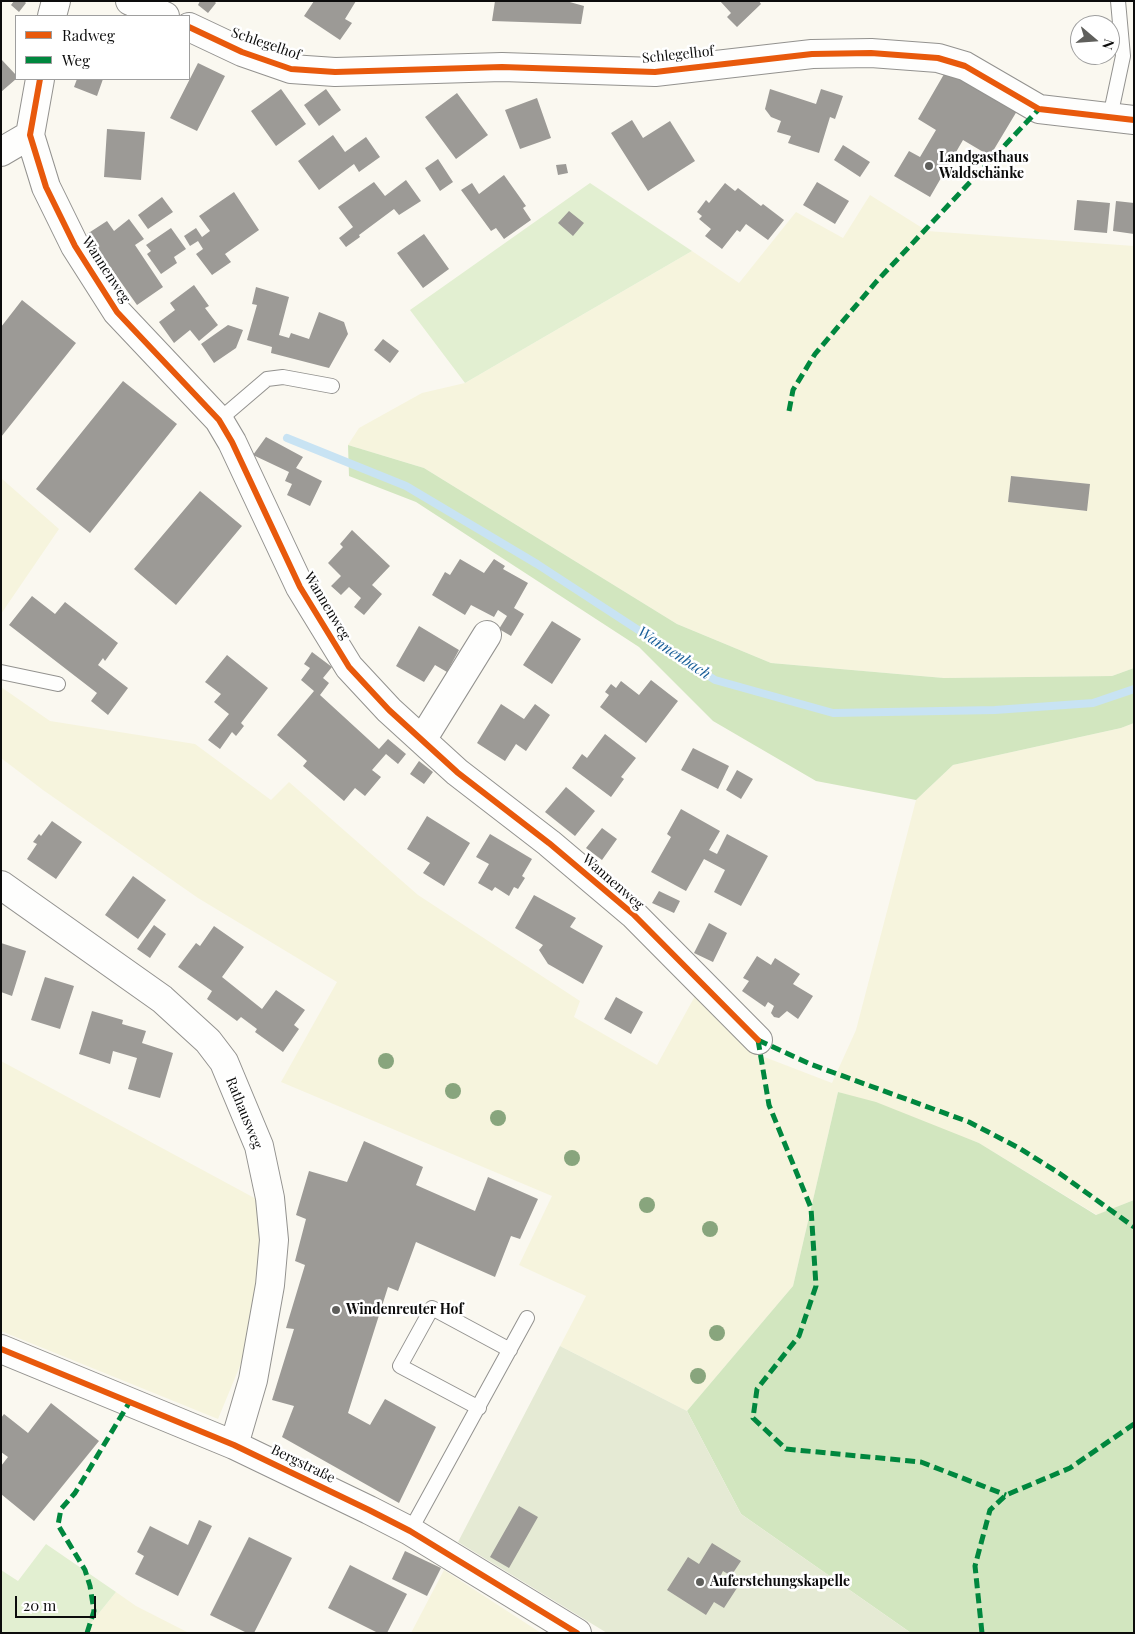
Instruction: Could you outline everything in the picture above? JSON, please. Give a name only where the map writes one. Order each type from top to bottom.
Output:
[{"type":"street","points":[[52,15],[56,1]]},
{"type":"street","points":[[130,1],[162,15]]},
{"type":"street","name":"Schlegelhof","points":[[190,27],[242,52],[291,69],[335,72],[502,66],[655,72],[812,54],[871,53],[938,58],[965,66],[1039,109],[1122,119]]},
{"type":"street","name":"Wannenweg","points":[[40,80],[30,135],[46,187],[75,246],[118,312],[219,420],[232,442],[300,587],[349,667],[389,710],[457,772],[549,843],[633,914],[758,1040]]},
{"type":"street","points":[[1,152],[30,135]]},
{"type":"street","points":[[422,740],[487,635]]},
{"type":"street","name":"Rathausweg","points":[[1,885],[162,999],[208,1040],[224,1062],[259,1146],[270,1198],[274,1240],[270,1285],[253,1380],[234,1445]]},
{"type":"street","name":"Bergstraße","points":[[1,1349],[234,1445],[410,1531],[578,1633]]},
{"type":"lane","points":[[1118,1],[1123,56],[1122,119]]},
{"type":"lane","points":[[219,420],[267,379],[283,377],[332,386]]},
{"type":"lane","points":[[1,672],[58,684]]},
{"type":"lane","points":[[478,1408],[400,1366],[432,1308],[510,1350]]},
{"type":"lane","points":[[410,1531],[527,1318]]},
{"type":"shaded area","points":[[870,195],[927,231],[1134,246],[1134,668],[1112,676],[944,678],[771,663],[677,624],[424,468],[348,445],[359,428],[422,393],[465,383],[692,251],[739,283],[796,212],[843,238]],"holes":[[[1011,476],[1089,484],[1086,511],[1009,502]]]},
{"type":"shaded area","points":[[1,478],[59,529],[1,614]]},
{"type":"shaded area","points":[[1,687],[50,721],[195,744],[271,800],[289,782],[418,895],[580,1001],[574,1017],[657,1065],[695,996],[754,1053],[832,1083],[856,1030],[916,800],[953,765],[1121,728],[1134,723],[1134,1200],[1097,1215],[979,1143],[838,1092],[793,1286],[687,1411],[560,1346],[586,1296],[519,1265],[552,1196],[281,1082],[337,982],[198,898],[43,790],[1,758]]},
{"type":"shaded area","points":[[1,1061],[260,1201],[264,1257],[254,1332],[218,1419],[1,1331]]},
{"type":"shaded area","points":[[444,1570],[541,1633],[411,1633]]},
{"type":"shaded area","points":[[116,1592],[136,1606],[189,1633],[83,1633]]},
{"type":"green space","points":[[590,183],[692,251],[465,383],[410,310]]},
{"type":"green space","points":[[348,445],[424,468],[677,624],[771,663],[944,678],[1112,676],[1134,668],[1134,723],[1121,728],[953,765],[916,800],[816,781],[713,721],[639,647],[416,502],[349,476]]},
{"type":"green space","points":[[838,1092],[876,1102],[979,1143],[1096,1215],[1134,1200],[1134,1633],[911,1633],[741,1514],[687,1411],[793,1286]]},
{"type":"green space","points":[[560,1346],[687,1411],[741,1514],[911,1633],[607,1633],[458,1542]]},
{"type":"green space","points":[[46,1544],[116,1592],[83,1633],[1,1633],[1,1570],[18,1581]]},
{"type":"building","points":[[14,1],[24,1],[26,3],[19,12],[11,5]]},
{"type":"building","points":[[200,1],[214,1],[216,3],[208,13],[198,5]]},
{"type":"building","points":[[314,1],[356,1],[345,19],[352,23],[340,40],[304,16]]},
{"type":"building","points":[[495,1],[566,1],[584,6],[581,24],[492,21]]},
{"type":"building","points":[[720,1],[759,1],[761,4],[737,27],[727,17],[731,13]]},
{"type":"building","points":[[1,59],[15,74],[15,80],[1,92]]},
{"type":"building","points":[[198,63],[225,76],[197,131],[170,118]]},
{"type":"building","points":[[947,69],[1017,111],[990,156],[963,140],[930,197],[894,176],[909,151],[920,157],[936,130],[918,119]]},
{"type":"building","points":[[77,80],[103,80],[97,96],[74,87]]},
{"type":"building","points":[[281,89],[306,124],[276,146],[251,111]]},
{"type":"building","points":[[326,89],[341,110],[319,126],[304,105]]},
{"type":"building","points":[[770,89],[816,104],[821,89],[843,96],[835,119],[830,117],[819,153],[788,143],[791,136],[777,132],[781,121],[771,117],[765,109]]},
{"type":"building","points":[[457,93],[488,135],[456,159],[425,117]]},
{"type":"building","points":[[537,98],[551,138],[520,149],[505,110]]},
{"type":"building","points":[[632,120],[643,138],[670,121],[695,161],[648,191],[611,133]]},
{"type":"building","points":[[107,129],[145,132],[141,180],[104,177]]},
{"type":"building","points":[[333,135],[345,152],[366,137],[380,157],[359,172],[354,164],[319,190],[298,161]]},
{"type":"building","points":[[843,145],[870,162],[860,177],[834,160]]},
{"type":"building","points":[[438,159],[453,182],[440,191],[425,168]]},
{"type":"building","points":[[566,164],[568,173],[558,175],[556,165]]},
{"type":"building","points":[[504,175],[526,206],[523,208],[531,220],[504,239],[496,228],[491,231],[461,190],[472,183],[479,194]]},
{"type":"building","points":[[406,180],[421,201],[399,215],[394,209],[346,247],[339,238],[353,227],[338,207],[374,182],[385,196]]},
{"type":"building","points":[[817,182],[849,201],[835,224],[803,205]]},
{"type":"building","points":[[725,183],[735,191],[738,188],[761,206],[763,204],[784,220],[768,240],[746,224],[740,232],[737,230],[722,249],[705,236],[711,229],[699,219],[702,216],[697,212],[706,200],[709,203]]},
{"type":"building","points":[[234,192],[259,230],[225,254],[231,262],[212,275],[196,254],[203,249],[198,241],[190,246],[184,236],[196,228],[202,237],[210,231],[199,216]]},
{"type":"building","points":[[162,197],[173,212],[148,229],[138,215]]},
{"type":"building","points":[[1077,200],[1110,203],[1107,233],[1074,230]]},
{"type":"building","points":[[1116,201],[1134,203],[1134,234],[1113,231]]},
{"type":"building","points":[[569,211],[584,223],[573,236],[558,223]]},
{"type":"building","points":[[129,219],[144,239],[135,245],[163,287],[137,305],[87,234],[107,221],[114,231]]},
{"type":"building","points":[[171,228],[186,249],[174,257],[177,263],[161,274],[147,254],[151,251],[146,245]]},
{"type":"building","points":[[424,234],[449,269],[423,288],[397,253]]},
{"type":"building","points":[[194,285],[209,306],[205,308],[218,325],[199,341],[190,330],[174,343],[159,322],[175,310],[170,303]]},
{"type":"building","points":[[256,287],[289,297],[279,335],[289,338],[291,333],[309,339],[319,312],[344,322],[348,334],[329,368],[271,353],[272,347],[247,340],[257,305],[252,304]]},
{"type":"building","points":[[22,300],[76,343],[1,437],[1,327]]},
{"type":"building","points":[[228,325],[243,330],[236,348],[214,363],[201,344]]},
{"type":"building","points":[[383,339],[399,351],[390,363],[374,350]]},
{"type":"building","points":[[123,381],[177,424],[90,533],[36,489]]},
{"type":"building","points":[[266,437],[303,457],[296,468],[322,481],[310,506],[287,495],[292,484],[285,481],[289,472],[253,455]]},
{"type":"building","points":[[1011,476],[1090,484],[1087,511],[1008,502]]},
{"type":"building","points":[[200,491],[242,526],[176,605],[134,569]]},
{"type":"building","points":[[352,530],[390,566],[372,585],[382,594],[364,615],[354,607],[361,598],[349,587],[341,595],[331,586],[341,576],[328,563],[343,547],[340,544]]},
{"type":"building","points":[[460,559],[484,573],[494,559],[505,566],[503,569],[528,583],[514,608],[524,614],[511,636],[499,629],[507,616],[498,610],[494,617],[471,605],[465,615],[432,595],[445,572],[450,575]]},
{"type":"building","points":[[32,596],[55,614],[65,602],[118,643],[105,661],[103,658],[98,665],[128,688],[108,715],[91,701],[97,693],[9,625]]},
{"type":"building","points":[[552,621],[581,639],[552,684],[523,665]]},
{"type":"building","points":[[419,626],[459,650],[447,672],[435,665],[424,682],[396,666]]},
{"type":"building","points":[[312,652],[332,667],[323,678],[329,683],[320,695],[379,749],[388,739],[406,754],[398,764],[386,754],[372,770],[381,777],[365,796],[355,788],[344,801],[303,766],[307,761],[277,735],[314,691],[301,680],[310,668],[304,664]]},
{"type":"building","points":[[227,655],[268,688],[241,723],[244,726],[236,736],[232,732],[220,749],[208,740],[229,714],[214,702],[221,694],[205,682]]},
{"type":"building","points":[[651,680],[678,701],[646,743],[600,707],[609,695],[605,692],[611,684],[616,688],[621,681],[639,695]]},
{"type":"building","points":[[501,704],[524,719],[535,704],[550,715],[526,751],[516,744],[505,761],[477,743]]},
{"type":"building","points":[[605,734],[636,758],[621,777],[624,779],[611,797],[572,768],[582,754],[587,758]]},
{"type":"building","points":[[693,748],[729,766],[718,789],[681,770]]},
{"type":"building","points":[[419,761],[433,772],[424,784],[410,774]]},
{"type":"building","points":[[737,770],[753,779],[741,799],[726,790]]},
{"type":"building","points":[[566,787],[595,811],[575,836],[545,812]]},
{"type":"building","points":[[681,809],[720,831],[709,850],[717,854],[727,834],[768,856],[741,906],[714,892],[725,870],[704,859],[686,891],[651,872],[671,837],[667,834]]},
{"type":"building","points":[[427,816],[470,843],[444,886],[423,873],[430,863],[407,849]]},
{"type":"building","points":[[52,821],[82,842],[56,879],[27,859],[37,844],[33,842],[39,834],[41,836]]},
{"type":"building","points":[[602,828],[617,839],[602,860],[586,848]]},
{"type":"building","points":[[490,834],[532,859],[522,876],[525,878],[518,889],[514,887],[509,896],[495,887],[492,891],[478,883],[489,864],[476,857]]},
{"type":"building","points":[[133,876],[166,900],[138,939],[105,915]]},
{"type":"building","points":[[659,891],[680,901],[674,913],[652,903]]},
{"type":"building","points":[[534,895],[576,918],[570,927],[603,946],[583,984],[548,964],[539,950],[543,945],[515,928]]},
{"type":"building","points":[[709,923],[727,933],[713,962],[694,953]]},
{"type":"building","points":[[154,925],[166,934],[150,958],[137,949]]},
{"type":"building","points":[[214,926],[244,947],[222,977],[262,1009],[276,990],[305,1010],[294,1025],[299,1029],[283,1052],[255,1032],[257,1029],[241,1017],[237,1021],[207,999],[212,991],[178,967],[196,943],[200,946]]},
{"type":"building","points":[[1,943],[26,951],[12,996],[1,992]]},
{"type":"building","points":[[757,956],[771,965],[775,958],[800,974],[793,984],[813,996],[798,1019],[787,1011],[779,1018],[774,1017],[771,1013],[774,1006],[768,1002],[765,1007],[742,991],[749,981],[743,978]]},
{"type":"building","points":[[45,977],[74,986],[60,1029],[31,1020]]},
{"type":"building","points":[[616,997],[643,1012],[631,1034],[604,1019]]},
{"type":"building","points":[[92,1011],[123,1020],[122,1024],[146,1031],[142,1043],[173,1053],[160,1098],[128,1089],[137,1058],[113,1051],[110,1064],[79,1054]]},
{"type":"building","name":"Windenreuter Hof","points":[[364,1141],[423,1167],[416,1185],[475,1211],[488,1177],[538,1199],[520,1239],[511,1236],[495,1277],[416,1242],[398,1291],[388,1287],[348,1413],[370,1425],[385,1399],[436,1427],[399,1503],[282,1437],[294,1406],[272,1400],[294,1329],[286,1328],[305,1265],[295,1261],[306,1219],[296,1215],[309,1171],[347,1182]]},
{"type":"building","points":[[51,1403],[99,1441],[34,1521],[1,1494],[1,1466],[8,1457],[1,1452],[1,1418],[4,1414],[28,1433]]},
{"type":"building","points":[[519,1506],[538,1517],[509,1568],[490,1557]]},
{"type":"building","points":[[199,1520],[212,1526],[178,1596],[135,1574],[144,1556],[137,1552],[150,1526],[188,1545]]},
{"type":"building","points":[[249,1537],[292,1558],[254,1633],[247,1633],[210,1615]]},
{"type":"building","name":"Auferstehungskapelle","points":[[712,1543],[741,1561],[731,1576],[723,1571],[720,1577],[737,1588],[724,1608],[714,1602],[706,1615],[667,1590],[688,1557],[699,1564]]},
{"type":"building","points":[[405,1551],[441,1568],[427,1596],[392,1579]]},
{"type":"building","points":[[350,1565],[407,1594],[387,1633],[378,1633],[328,1608]]},
{"type":"waterway","name":"Wannenbach","points":[[287,438],[406,486],[537,564],[715,680],[833,713],[995,710],[1093,703],[1134,689]]},
{"type":"marked path","points":[[789,411],[793,390],[815,354],[876,282],[1039,109]]},
{"type":"marked path","points":[[758,1040],[769,1105],[811,1208],[816,1286],[799,1336],[757,1389],[753,1418],[786,1449],[921,1462],[1006,1495]]},
{"type":"marked path","points":[[758,1040],[810,1064],[969,1122],[1019,1148],[1059,1173],[1134,1227]]},
{"type":"marked path","points":[[87,1633],[94,1611],[90,1586],[85,1570],[58,1525],[61,1509],[75,1493],[129,1403]]},
{"type":"marked path","points":[[982,1633],[975,1566],[990,1510],[1006,1495],[1070,1468],[1134,1424]]},
{"type":"cycle path","points":[[190,27],[242,52],[291,69],[335,72],[502,67],[655,72],[812,54],[871,53],[938,58],[965,66],[1039,109],[1134,120]]},
{"type":"cycle path","points":[[40,80],[30,135],[46,187],[75,246],[117,312],[219,420],[232,442],[300,587],[349,667],[389,710],[457,772],[549,843],[633,914],[758,1040]]},
{"type":"cycle path","points":[[1,1349],[234,1445],[369,1510],[410,1531],[577,1633]]},
{"type":"place","name":"Landgasthaus Waldschänke","points":[[929,166]]},
{"type":"place","name":"Windenreuter Hof","points":[[336,1310]]},
{"type":"place","name":"Auferstehungskapelle","points":[[700,1582]]}]
